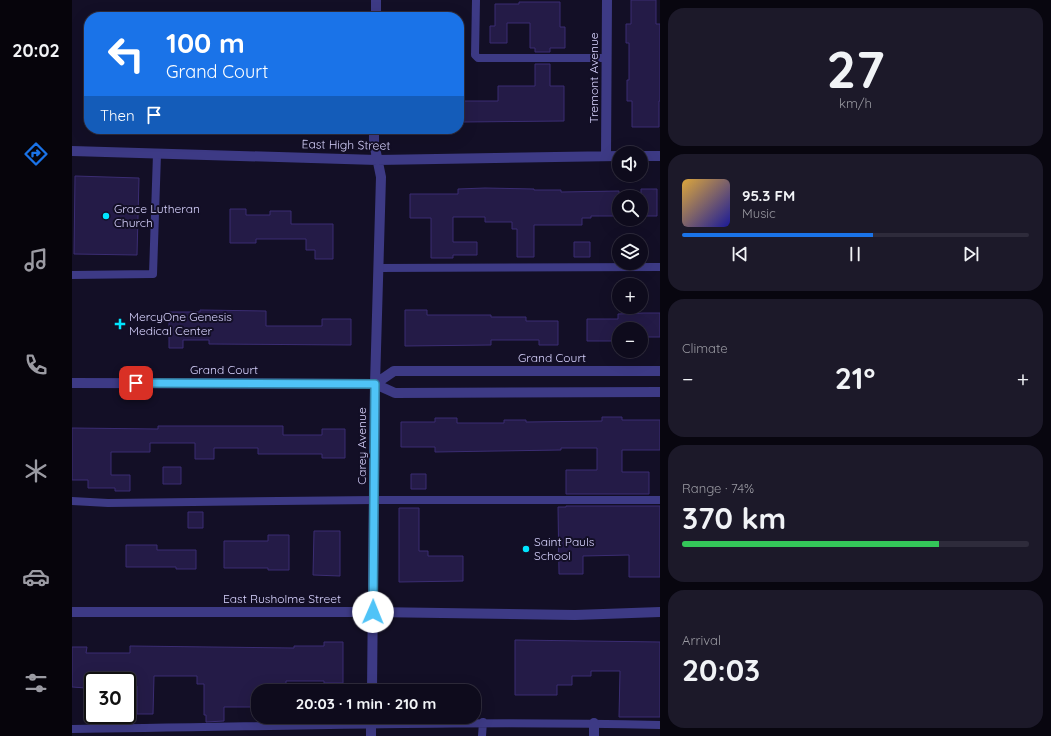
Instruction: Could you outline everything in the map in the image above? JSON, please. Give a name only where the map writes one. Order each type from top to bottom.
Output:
[{"type":"street","points":[[376,0],[376,12]]},
{"type":"street","name":"Tremont Avenue","points":[[606,156],[607,0]]},
{"type":"street","name":"Carey Avenue","points":[[372,684],[375,384],[380,177],[374,143],[374,134]]},
{"type":"street","name":"East High Street","points":[[72,151],[377,160],[612,156]]},
{"type":"street","points":[[648,156],[660,156]]},
{"type":"street","name":"Grand Court","points":[[375,384],[394,371],[660,371]]},
{"type":"street","name":"Grand Court","points":[[72,383],[375,384],[395,393],[660,392]]},
{"type":"street","name":"East Rusholme Street","points":[[72,612],[574,614],[660,612]]},
{"type":"street","points":[[594,723],[594,736]]},
{"type":"street","points":[[371,724],[371,736]]},
{"type":"lane","points":[[476,0],[475,55],[478,58],[607,58]]},
{"type":"lane","points":[[72,275],[153,274],[157,154]]},
{"type":"lane","points":[[378,268],[660,267]]},
{"type":"lane","points":[[72,501],[108,503],[374,500],[660,500]]},
{"type":"lane","points":[[482,736],[482,722],[660,725]]},
{"type":"lane","points":[[72,728],[259,727],[315,724]]},
{"type":"lane","points":[[259,727],[259,736]]},
{"type":"building","points":[[631,0],[656,0],[656,24],[660,24],[659,127],[632,127],[632,101],[627,101],[627,80],[629,80],[629,43],[626,43],[626,24],[631,24]]},
{"type":"building","points":[[519,2],[560,2],[560,27],[565,27],[565,48],[550,48],[550,52],[535,52],[535,48],[530,48],[530,23],[507,23],[507,43],[490,43],[490,26],[495,26],[495,4],[519,4]]},
{"type":"building","points":[[535,64],[550,64],[550,86],[564,86],[564,121],[464,122],[464,101],[498,101],[498,86],[535,86]]},
{"type":"building","name":"Grace Lutheran Church","points":[[75,176],[139,178],[137,255],[74,254]]},
{"type":"building","points":[[458,189],[534,189],[561,190],[561,192],[612,191],[612,216],[591,216],[591,218],[582,218],[582,225],[534,225],[534,257],[517,257],[517,229],[512,229],[512,222],[485,222],[485,217],[453,217],[453,242],[477,242],[477,255],[453,255],[453,258],[431,258],[431,218],[410,218],[410,194],[458,194]]},
{"type":"building","points":[[657,189],[657,216],[648,216],[648,190],[641,190]]},
{"type":"building","points":[[230,209],[246,209],[246,215],[270,215],[270,211],[291,211],[291,224],[333,224],[333,259],[315,259],[315,250],[306,250],[306,239],[256,239],[256,243],[230,243]]},
{"type":"building","points":[[574,242],[590,242],[590,257],[574,257]]},
{"type":"building","points":[[200,310],[266,311],[266,326],[322,326],[322,319],[351,319],[351,345],[209,344],[209,340],[183,340],[183,348],[169,348],[169,312],[200,312]]},
{"type":"building","points":[[405,310],[427,310],[427,315],[491,315],[491,317],[526,317],[526,321],[558,321],[558,345],[539,345],[539,340],[491,340],[491,345],[405,346]]},
{"type":"building","points":[[660,313],[660,337],[648,337],[648,322],[612,322],[612,341],[587,341],[587,319],[618,319],[618,314]]},
{"type":"building","points":[[602,417],[622,417],[622,420],[660,420],[660,450],[622,450],[622,472],[649,472],[649,494],[566,494],[566,470],[597,470],[597,448],[435,452],[435,447],[401,447],[401,422],[435,422],[435,418],[457,418],[457,423],[504,423],[504,420],[526,420],[526,422],[602,421]]},
{"type":"building","points":[[158,426],[283,426],[283,435],[322,435],[322,429],[345,429],[345,458],[322,458],[322,454],[258,454],[258,448],[214,448],[214,459],[195,459],[195,443],[150,443],[150,452],[111,452],[111,475],[130,475],[130,491],[115,491],[115,488],[88,488],[88,480],[72,480],[72,428],[158,429]]},
{"type":"building","points":[[163,467],[181,467],[181,484],[163,484]]},
{"type":"building","points":[[411,474],[426,474],[426,489],[411,489]]},
{"type":"building","points":[[660,506],[660,577],[629,577],[629,555],[583,556],[583,574],[559,574],[558,507]]},
{"type":"building","points":[[399,508],[419,508],[419,551],[428,551],[428,556],[463,556],[463,581],[399,582]]},
{"type":"building","points":[[188,512],[203,512],[203,528],[188,528]]},
{"type":"building","points":[[314,531],[340,531],[340,576],[313,575]]},
{"type":"building","points":[[268,535],[289,535],[289,570],[268,570],[268,568],[224,568],[224,541],[268,541]]},
{"type":"building","points":[[126,545],[157,545],[157,550],[196,550],[196,569],[176,569],[176,567],[126,567]]},
{"type":"building","points":[[515,640],[660,642],[660,717],[619,717],[620,671],[591,671],[591,676],[572,676],[572,685],[557,685],[557,695],[515,695]]},
{"type":"building","points":[[324,642],[343,642],[343,683],[324,683],[324,681],[286,681],[286,684],[251,684],[251,707],[224,707],[224,721],[206,722],[206,715],[204,715],[204,684],[197,684],[197,676],[154,676],[153,714],[137,714],[136,672],[84,672],[84,688],[72,687],[72,647],[87,647],[86,653],[130,653],[130,646],[294,648],[294,646],[324,646]]},
{"type":"place","name":"Grace Lutheran Church","points":[[106,216]]},
{"type":"place","name":"MercyOne Genesis Medical Center","points":[[120,324]]},
{"type":"place","name":"Saint Pauls School","points":[[526,549]]},
{"type":"route","points":[[136,383],[375,384],[373,612]]}]
